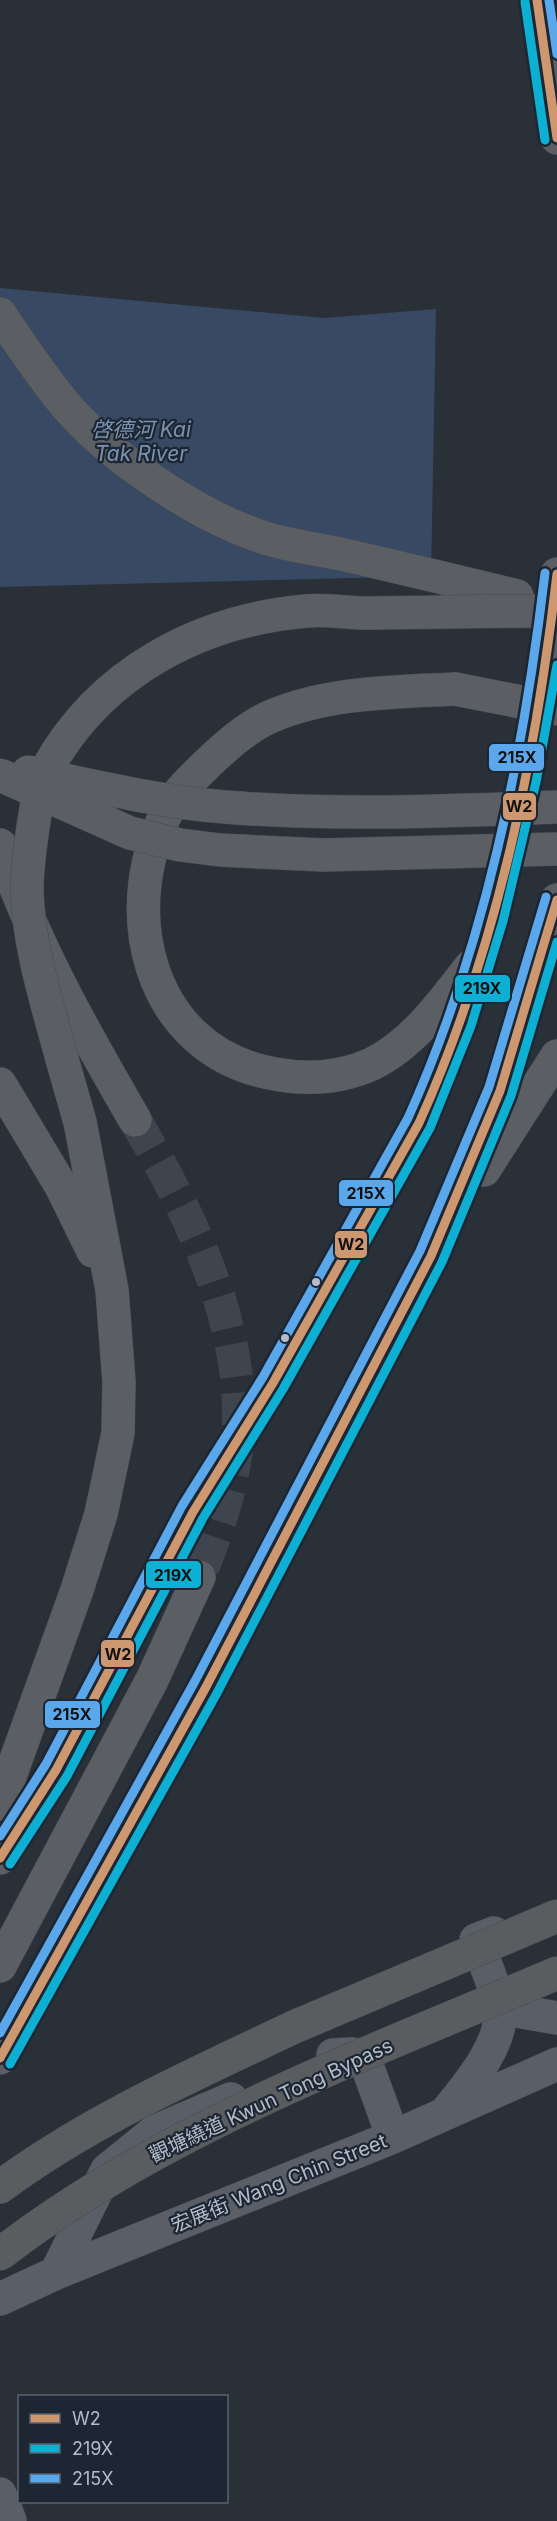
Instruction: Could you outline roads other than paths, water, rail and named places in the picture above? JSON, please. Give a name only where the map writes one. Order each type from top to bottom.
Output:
[{"type":"highway","points":[[537,0],[557,138]]},
{"type":"highway","points":[[0,314],[65,404],[127,460],[163,487],[214,517],[264,537],[310,550],[341,554],[557,609]]},
{"type":"highway","points":[[0,1857],[56,1770],[194,1512],[273,1383],[419,1123],[440,1080],[485,948],[523,785],[542,686],[557,574]]},
{"type":"highway","points":[[0,1804],[77,1590],[101,1514],[118,1433],[118,1382],[112,1290],[80,1122],[39,974],[28,901],[32,833],[46,771],[84,716],[130,673],[188,639],[252,620],[306,611],[358,613],[557,609]]},
{"type":"highway","points":[[485,948],[451,993],[392,1052],[372,1064],[320,1078],[292,1077],[262,1072],[233,1061],[206,1046],[168,1004],[155,981],[147,954],[145,897],[147,871],[162,824],[174,800],[219,752],[271,716],[299,707],[349,697],[455,689],[557,709]]},
{"type":"highway","points":[[0,766],[135,795],[223,807],[355,812],[557,807]]},
{"type":"highway","points":[[0,775],[130,833],[210,849],[323,855],[557,849]]},
{"type":"highway","points":[[0,845],[39,943],[83,1030],[135,1120]]},
{"type":"highway","points":[[431,1256],[500,1091],[557,900]]},
{"type":"highway","points":[[0,2058],[206,1687],[431,1256],[557,1056]]},
{"type":"highway","points":[[6,1093],[61,1186],[112,1290]]},
{"type":"highway","points":[[0,1966],[152,1680],[199,1577]]},
{"type":"highway","points":[[0,2187],[72,2140],[166,2088],[294,2027],[557,1916]]},
{"type":"highway","name":"觀塘繞道 Kwun Tong Bypass","points":[[0,2254],[97,2185],[153,2153],[302,2082],[557,1973]]},
{"type":"street","points":[[445,2115],[479,2071],[494,2043],[500,2008],[476,1940],[557,1908]]},
{"type":"street","points":[[500,2008],[557,2018]]},
{"type":"street","points":[[56,2273],[107,2170],[154,2132],[335,2055],[352,2054],[365,2060],[393,2136]]},
{"type":"street","name":"宏展街 Wang Chin Street","points":[[0,2299],[56,2273],[445,2115],[557,2064]]},
{"type":"street","points":[[0,2494],[10,2521]]},
{"type":"water","name":"啓德河 Kai Tak River","points":[[0,288],[325,318],[436,309],[431,576],[0,587]]},
{"type":"tunnel","points":[[135,1120],[176,1195],[212,1276],[225,1317],[234,1360],[238,1403],[235,1463],[222,1513],[199,1577]]}]
